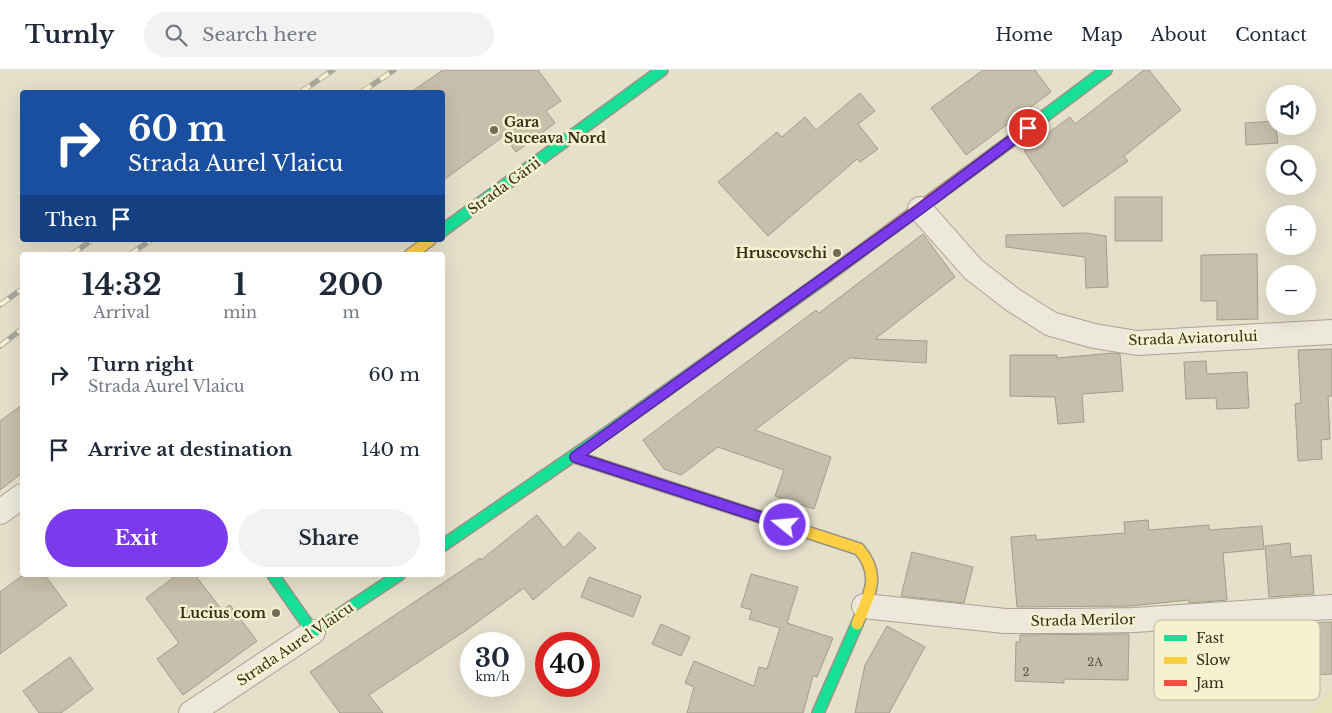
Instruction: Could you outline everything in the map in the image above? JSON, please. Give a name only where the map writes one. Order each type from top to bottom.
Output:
[{"type":"street","name":"Strada Gării","points":[[445,229],[662,70]]},
{"type":"street","points":[[445,544],[575,457],[920,209],[1106,70]]},
{"type":"street","name":"Strada Aviatorului","points":[[920,209],[973,269],[1013,300],[1051,324],[1094,336],[1137,342],[1332,332]]},
{"type":"street","points":[[414,252],[427,242]]},
{"type":"street","points":[[575,457],[859,549],[870,560],[874,573],[864,606],[818,713]]},
{"type":"street","points":[[0,512],[20,497]]},
{"type":"street","points":[[274,577],[313,632]]},
{"type":"street","name":"Strada Aurel Vlaicu","points":[[191,713],[396,577]]},
{"type":"street","name":"Strada Merilor","points":[[864,606],[1004,620],[1070,621],[1228,615],[1332,607]]},
{"type":"green space","points":[[1332,688],[1332,713],[1310,713]]},
{"type":"building","name":"Gara Suceava Nord","points":[[443,70],[538,70],[561,101],[546,111],[555,123],[516,152],[504,136],[445,179],[445,90],[414,90]]},
{"type":"building","points":[[983,70],[1035,70],[1051,92],[966,155],[931,108]]},
{"type":"building","points":[[1144,70],[1149,70],[1181,110],[1124,156],[1128,161],[1063,207],[1024,151],[1070,117],[1075,124]]},
{"type":"building","points":[[860,93],[875,111],[858,124],[878,149],[860,162],[857,159],[768,236],[718,182],[777,132],[782,137],[805,117],[816,130]]},
{"type":"building","points":[[1266,122],[1266,135],[1277,135],[1278,143],[1246,145],[1245,123]]},
{"type":"building","points":[[1115,197],[1162,197],[1162,241],[1115,241]]},
{"type":"building","points":[[1086,233],[1106,236],[1108,287],[1086,288],[1085,257],[1006,247],[1006,235]]},
{"type":"building","points":[[923,234],[955,277],[875,339],[927,341],[926,363],[850,358],[755,430],[831,457],[814,509],[775,496],[784,470],[718,447],[681,475],[664,469],[643,440],[816,310],[819,313]]},
{"type":"building","points":[[1257,254],[1258,319],[1217,320],[1217,301],[1201,301],[1201,255]]},
{"type":"building","points":[[1332,349],[1332,396],[1328,396],[1330,439],[1321,440],[1322,459],[1298,461],[1295,404],[1301,403],[1298,350]]},
{"type":"building","points":[[1120,354],[1123,391],[1082,394],[1084,422],[1058,424],[1055,397],[1010,396],[1010,355],[1057,355],[1057,358]]},
{"type":"building","points":[[1206,361],[1207,374],[1247,372],[1249,408],[1217,409],[1216,398],[1186,399],[1184,362]]},
{"type":"building","points":[[20,406],[20,475],[0,490],[0,421]]},
{"type":"building","points":[[537,515],[564,548],[579,532],[596,548],[533,600],[524,588],[465,631],[460,632],[460,634],[369,695],[383,713],[340,713],[310,672],[480,558],[481,560]]},
{"type":"building","points":[[1148,520],[1149,530],[1209,525],[1209,530],[1262,526],[1264,549],[1223,553],[1227,600],[1189,603],[1189,600],[1130,606],[1017,607],[1011,537],[1036,535],[1036,540],[1125,533],[1124,522]]},
{"type":"building","points":[[1290,543],[1291,557],[1311,555],[1314,594],[1269,597],[1265,546]]},
{"type":"building","points":[[912,552],[973,567],[964,603],[901,596]]},
{"type":"building","points":[[751,574],[798,587],[787,623],[833,638],[817,677],[813,676],[803,713],[687,713],[694,687],[685,683],[694,661],[754,686],[759,667],[767,669],[780,628],[749,619],[752,610],[741,607]]},
{"type":"building","points":[[20,577],[46,577],[67,605],[0,654],[0,592]]},
{"type":"building","points":[[174,577],[197,577],[222,610],[230,605],[257,641],[183,695],[157,659],[179,643],[146,598]]},
{"type":"building","points":[[589,577],[641,596],[633,617],[581,597]]},
{"type":"building","points":[[1332,622],[1332,674],[1320,675],[1320,623]]},
{"type":"building","points":[[661,624],[690,637],[681,656],[652,644]]},
{"type":"building","points":[[887,626],[925,647],[889,713],[855,713],[865,665]]},
{"type":"building","points":[[1129,634],[1128,680],[1064,679],[1064,683],[1015,681],[1016,642],[1020,642],[1020,635]]},
{"type":"building","points":[[70,657],[93,689],[61,713],[39,713],[23,691]]},
{"type":"railway","points":[[304,90],[333,70]]},
{"type":"railway","points":[[365,90],[394,70]]},
{"type":"railway","points":[[75,252],[89,242]]},
{"type":"railway","points":[[133,252],[148,242]]},
{"type":"railway","points":[[0,305],[20,290]]},
{"type":"railway","points":[[0,346],[20,331]]},
{"type":"traffic: fast","points":[[445,229],[662,70]]},
{"type":"traffic: fast","points":[[1038,121],[1106,70]]},
{"type":"traffic: fast","points":[[445,544],[611,430],[822,280]]},
{"type":"traffic: fast","points":[[274,577],[313,632],[396,577]]},
{"type":"traffic: fast","points":[[818,713],[857,624]]},
{"type":"traffic: slow","points":[[414,252],[427,242]]},
{"type":"traffic: slow","points":[[575,457],[859,549],[866,559],[872,577],[869,595],[857,624]]},
{"type":"traffic: jam","points":[[822,280],[1038,121]]},
{"type":"place","name":"Gara Suceava Nord","points":[[494,130]]},
{"type":"place","name":"Hruscovschi","points":[[837,253]]},
{"type":"place","name":"Lucius com","points":[[276,613]]},
{"type":"route","points":[[785,525],[640,480],[575,457],[920,209],[1028,128]]}]
